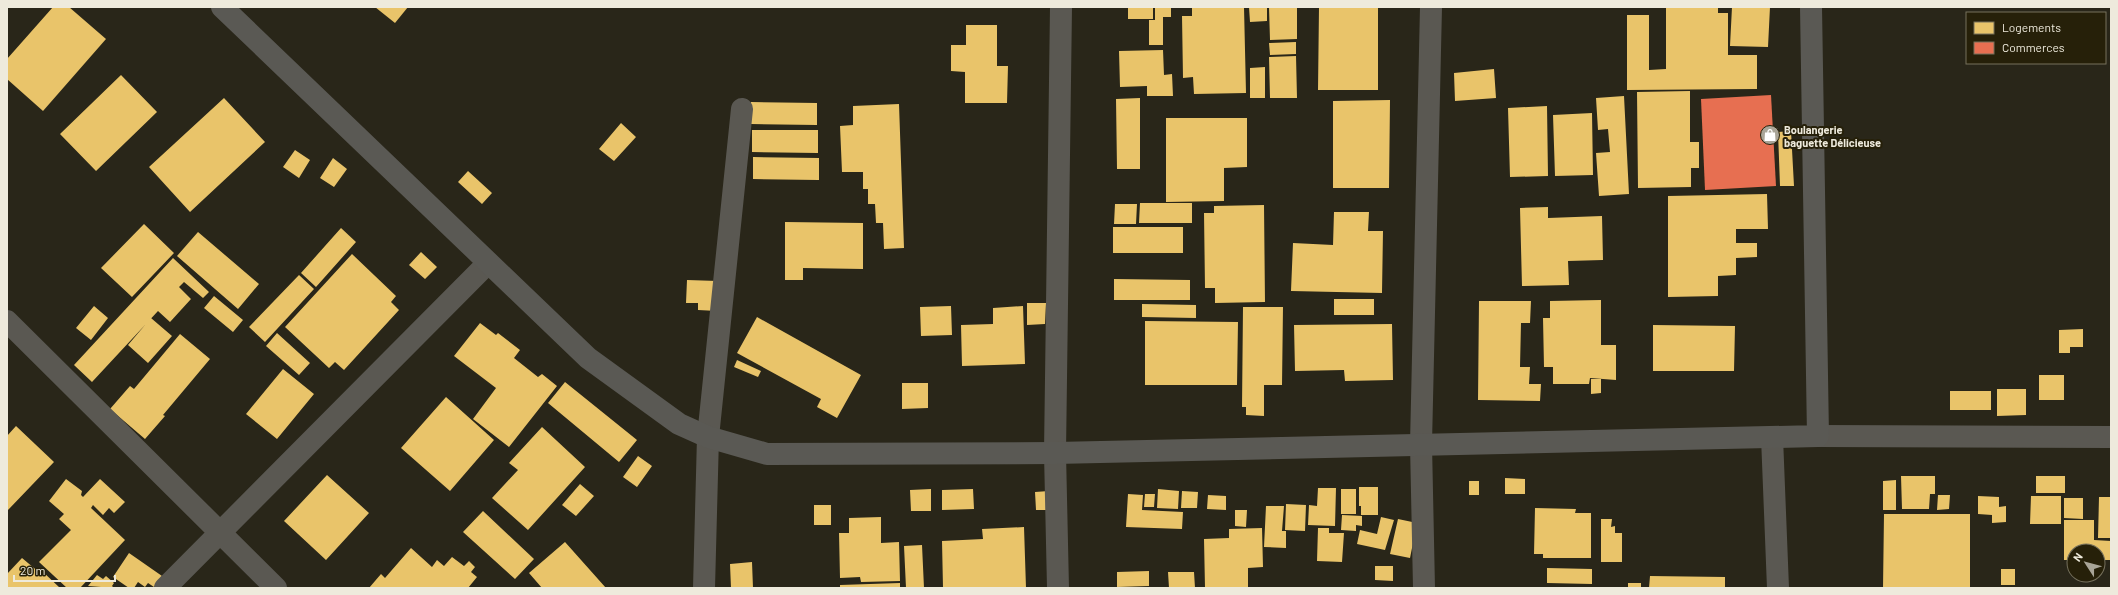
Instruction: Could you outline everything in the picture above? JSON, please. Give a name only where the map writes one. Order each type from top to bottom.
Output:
[{"type":"street","points":[[222,7],[588,358],[678,424],[708,437],[767,454],[1055,453],[1818,436],[2111,437]]},
{"type":"street","points":[[1058,588],[1055,453],[1061,7]]},
{"type":"street","points":[[1424,588],[1421,444],[1431,7]]},
{"type":"street","points":[[1811,7],[1818,436]]},
{"type":"street","points":[[704,588],[708,437],[742,109]]},
{"type":"street","points":[[165,588],[222,533],[488,262]]},
{"type":"street","points":[[7,321],[276,588]]},
{"type":"street","points":[[1772,437],[1778,588]]},
{"type":"building: Logements","points":[[53,7],[69,7],[106,39],[43,111],[7,79],[7,59]]},
{"type":"building: Logements","points":[[375,7],[408,7],[395,23]]},
{"type":"building: Logements","points":[[1128,7],[1153,7],[1153,19],[1128,19]]},
{"type":"building: Logements","points":[[1155,7],[1171,7],[1171,17],[1163,17],[1163,45],[1149,45],[1149,20],[1155,20]]},
{"type":"building: Logements","points":[[1192,7],[1244,7],[1246,93],[1194,94],[1193,77],[1183,78],[1182,16],[1192,16]]},
{"type":"building: Logements","points":[[1249,7],[1267,7],[1267,21],[1250,22]]},
{"type":"building: Logements","points":[[1269,7],[1297,7],[1297,39],[1270,40]]},
{"type":"building: Logements","points":[[1319,7],[1378,7],[1378,90],[1318,90]]},
{"type":"building: Logements","points":[[1666,7],[1718,7],[1718,13],[1728,13],[1728,55],[1757,55],[1757,89],[1627,90],[1627,15],[1649,15],[1649,70],[1666,69]]},
{"type":"building: Logements","points":[[1732,7],[1770,7],[1768,47],[1730,46]]},
{"type":"building: Logements","points":[[966,25],[997,25],[997,66],[1008,66],[1007,103],[965,103],[965,72],[951,71],[951,45],[966,45]]},
{"type":"building: Logements","points":[[1296,42],[1296,54],[1270,55],[1269,43]]},
{"type":"building: Logements","points":[[1163,50],[1164,75],[1172,74],[1173,96],[1147,96],[1147,86],[1120,87],[1119,51]]},
{"type":"building: Logements","points":[[1296,56],[1297,98],[1270,98],[1269,57]]},
{"type":"building: Logements","points":[[1265,67],[1265,98],[1250,98],[1250,68]]},
{"type":"building: Logements","points":[[1494,69],[1496,98],[1455,101],[1454,73]]},
{"type":"building: Logements","points":[[121,75],[157,112],[96,171],[60,134]]},
{"type":"building: Logements","points":[[1690,91],[1690,142],[1699,142],[1699,168],[1691,168],[1691,187],[1638,188],[1637,92]]},
{"type":"building: Logements","points":[[1624,96],[1629,194],[1599,196],[1596,153],[1610,152],[1608,129],[1598,130],[1596,98]]},
{"type":"building: Logements","points":[[224,98],[265,142],[190,212],[149,167]]},
{"type":"building: Logements","points":[[1140,98],[1140,169],[1117,169],[1116,99]]},
{"type":"building: Logements","points":[[1390,100],[1389,188],[1333,188],[1333,101]]},
{"type":"building: Logements","points":[[751,102],[817,103],[817,125],[751,124]]},
{"type":"building: Logements","points":[[899,104],[904,248],[884,249],[883,223],[876,223],[875,204],[868,204],[868,189],[863,189],[863,172],[842,172],[840,126],[853,125],[853,106]]},
{"type":"building: Logements","points":[[1547,106],[1548,176],[1510,177],[1508,108]]},
{"type":"building: Logements","points":[[1592,113],[1593,175],[1555,176],[1553,115]]},
{"type":"building: Logements","points":[[1166,118],[1247,118],[1247,167],[1224,168],[1224,201],[1166,202]]},
{"type":"building: Logements","points":[[621,123],[636,137],[614,161],[599,149]]},
{"type":"building: Logements","points":[[752,130],[818,130],[818,153],[752,152]]},
{"type":"building: Logements","points":[[1791,131],[1794,186],[1780,186],[1778,132]]},
{"type":"building: Logements","points":[[295,150],[310,160],[299,178],[283,167]]},
{"type":"building: Logements","points":[[753,157],[819,158],[819,180],[753,179]]},
{"type":"building: Logements","points":[[333,158],[347,169],[334,187],[320,178]]},
{"type":"building: Logements","points":[[468,171],[492,193],[482,204],[458,182]]},
{"type":"building: Logements","points":[[1767,194],[1768,229],[1736,229],[1736,243],[1757,243],[1757,257],[1736,258],[1736,275],[1718,276],[1718,296],[1668,297],[1668,196]]},
{"type":"building: Logements","points":[[1140,203],[1192,203],[1192,223],[1139,223]]},
{"type":"building: Logements","points":[[1115,204],[1137,204],[1136,224],[1114,224]]},
{"type":"building: Logements","points":[[1264,205],[1265,302],[1215,303],[1215,288],[1205,288],[1204,213],[1214,213],[1214,206]]},
{"type":"building: Logements","points":[[1548,207],[1548,218],[1602,216],[1603,260],[1568,261],[1569,285],[1522,286],[1520,208]]},
{"type":"building: Logements","points":[[1334,212],[1369,212],[1368,231],[1383,231],[1382,293],[1291,291],[1293,243],[1333,245]]},
{"type":"building: Logements","points":[[785,222],[863,223],[863,269],[803,268],[803,280],[785,280]]},
{"type":"building: Logements","points":[[144,224],[174,253],[132,297],[101,268]]},
{"type":"building: Logements","points":[[1113,227],[1183,227],[1183,253],[1113,253]]},
{"type":"building: Logements","points":[[341,228],[356,242],[316,287],[301,273]]},
{"type":"building: Logements","points":[[198,232],[259,284],[238,309],[177,256]]},
{"type":"building: Logements","points":[[421,252],[437,267],[425,279],[409,265]]},
{"type":"building: Logements","points":[[352,254],[396,296],[391,302],[399,310],[344,370],[335,362],[329,368],[285,327]]},
{"type":"building: Logements","points":[[173,258],[209,292],[203,298],[184,282],[179,287],[191,299],[170,322],[158,311],[92,382],[74,365]]},
{"type":"building: Logements","points":[[299,275],[314,289],[265,342],[249,327]]},
{"type":"building: Logements","points":[[1114,279],[1190,280],[1190,300],[1114,300]]},
{"type":"building: Logements","points":[[687,280],[718,281],[717,311],[698,310],[698,303],[686,303]]},
{"type":"building: Logements","points":[[214,296],[243,320],[233,332],[204,308]]},
{"type":"building: Logements","points":[[1334,299],[1374,299],[1374,315],[1334,315]]},
{"type":"building: Logements","points":[[1601,300],[1601,345],[1616,345],[1616,380],[1590,378],[1589,384],[1553,384],[1553,367],[1544,367],[1543,318],[1550,318],[1550,301]]},
{"type":"building: Logements","points":[[1479,301],[1531,301],[1530,323],[1521,323],[1520,367],[1530,367],[1529,384],[1541,384],[1540,401],[1478,400]]},
{"type":"building: Logements","points":[[1027,303],[1046,303],[1045,324],[1027,325]]},
{"type":"building: Logements","points":[[1142,304],[1196,305],[1196,318],[1142,317]]},
{"type":"building: Logements","points":[[94,306],[108,318],[91,340],[76,328]]},
{"type":"building: Logements","points":[[951,306],[952,335],[921,336],[920,307]]},
{"type":"building: Logements","points":[[1023,306],[1025,364],[962,366],[961,325],[993,324],[993,308]]},
{"type":"building: Logements","points":[[1243,307],[1283,307],[1282,385],[1264,385],[1264,416],[1246,415],[1246,407],[1242,407]]},
{"type":"building: Logements","points":[[757,317],[861,375],[837,418],[817,407],[821,399],[737,353]]},
{"type":"building: Logements","points":[[151,318],[172,336],[148,363],[128,345]]},
{"type":"building: Logements","points":[[1145,321],[1238,322],[1237,385],[1145,385]]},
{"type":"building: Logements","points":[[480,323],[496,335],[498,333],[520,350],[514,358],[538,377],[542,374],[557,386],[509,447],[473,419],[496,388],[454,356]]},
{"type":"building: Logements","points":[[1392,324],[1393,380],[1345,381],[1344,370],[1295,371],[1294,325]]},
{"type":"building: Logements","points":[[1653,325],[1735,326],[1734,371],[1653,371]]},
{"type":"building: Logements","points":[[2083,329],[2083,347],[2070,347],[2070,353],[2059,353],[2059,330]]},
{"type":"building: Logements","points":[[277,333],[310,363],[299,375],[266,346]]},
{"type":"building: Logements","points":[[180,334],[210,359],[145,439],[110,409],[130,386],[134,389]]},
{"type":"building: Logements","points":[[737,360],[761,371],[758,377],[734,367]]},
{"type":"building: Logements","points":[[283,369],[314,394],[277,439],[246,414]]},
{"type":"building: Logements","points":[[2039,375],[2064,375],[2064,400],[2039,400]]},
{"type":"building: Logements","points":[[1591,379],[1601,379],[1601,393],[1591,394]]},
{"type":"building: Logements","points":[[565,382],[637,440],[619,462],[548,403]]},
{"type":"building: Logements","points":[[902,383],[928,383],[928,408],[902,409]]},
{"type":"building: Logements","points":[[1997,389],[2026,389],[2026,415],[1997,416]]},
{"type":"building: Logements","points":[[1950,391],[1991,391],[1991,410],[1950,410]]},
{"type":"building: Logements","points":[[446,397],[494,440],[450,491],[401,448]]},
{"type":"building: Logements","points":[[16,426],[54,462],[8,510],[7,436]]},
{"type":"building: Logements","points":[[542,427],[585,467],[528,530],[492,498],[518,470],[509,463]]},
{"type":"building: Logements","points":[[638,456],[652,466],[637,487],[623,477]]},
{"type":"building: Logements","points":[[327,475],[369,513],[326,560],[284,521]]},
{"type":"building: Logements","points":[[1901,476],[1935,476],[1935,494],[1930,494],[1929,509],[1902,509]]},
{"type":"building: Logements","points":[[2036,476],[2065,476],[2065,493],[2036,493]]},
{"type":"building: Logements","points":[[1505,478],[1525,479],[1525,494],[1505,494]]},
{"type":"building: Logements","points":[[66,479],[82,491],[81,495],[83,497],[100,479],[125,502],[114,513],[109,508],[103,515],[93,505],[91,508],[125,540],[80,588],[67,588],[39,562],[71,530],[59,519],[64,514],[49,501]]},
{"type":"building: Logements","points":[[1896,480],[1896,510],[1883,510],[1883,481]]},
{"type":"building: Logements","points":[[1469,481],[1479,481],[1479,495],[1469,495]]},
{"type":"building: Logements","points":[[580,484],[594,496],[576,516],[562,505]]},
{"type":"building: Logements","points":[[1359,487],[1378,487],[1378,515],[1361,515],[1361,506],[1359,506]]},
{"type":"building: Logements","points":[[1318,488],[1336,488],[1335,526],[1308,525],[1309,505],[1317,506]]},
{"type":"building: Logements","points":[[931,489],[931,511],[911,511],[910,490]]},
{"type":"building: Logements","points":[[973,489],[974,509],[942,510],[942,490]]},
{"type":"building: Logements","points":[[1158,489],[1179,491],[1178,509],[1157,508]]},
{"type":"building: Logements","points":[[1341,489],[1356,489],[1356,514],[1341,514]]},
{"type":"building: Logements","points":[[1049,491],[1050,510],[1036,510],[1035,492]]},
{"type":"building: Logements","points":[[1182,491],[1198,492],[1197,508],[1181,508]]},
{"type":"building: Logements","points":[[1128,494],[1143,495],[1142,510],[1183,512],[1182,529],[1126,527]]},
{"type":"building: Logements","points":[[1145,494],[1155,494],[1154,507],[1144,507]]},
{"type":"building: Logements","points":[[1208,495],[1226,496],[1226,510],[1207,509]]},
{"type":"building: Logements","points":[[1938,495],[1950,495],[1949,509],[1937,510]]},
{"type":"building: Logements","points":[[1978,496],[1999,497],[1999,507],[2006,506],[2006,522],[1992,523],[1992,515],[1978,514]]},
{"type":"building: Logements","points":[[2031,496],[2061,496],[2061,524],[2030,524]]},
{"type":"building: Logements","points":[[2099,497],[2111,497],[2111,538],[2098,538]]},
{"type":"building: Logements","points":[[2064,498],[2083,498],[2083,519],[2064,518]]},
{"type":"building: Logements","points":[[1286,504],[1306,505],[1305,531],[1285,530]]},
{"type":"building: Logements","points":[[814,505],[831,505],[831,525],[814,525]]},
{"type":"building: Logements","points":[[1266,506],[1284,506],[1282,531],[1286,531],[1286,548],[1264,547]]},
{"type":"building: Logements","points":[[1535,508],[1576,509],[1575,513],[1591,513],[1591,558],[1543,558],[1543,554],[1534,554]]},
{"type":"building: Logements","points":[[1235,510],[1247,510],[1246,527],[1235,526]]},
{"type":"building: Logements","points":[[483,511],[534,559],[515,579],[463,532]]},
{"type":"building: Logements","points":[[1884,514],[1970,514],[1970,588],[1883,588]]},
{"type":"building: Logements","points":[[1342,515],[1362,516],[1362,526],[1356,525],[1356,531],[1341,530]]},
{"type":"building: Logements","points":[[881,517],[881,543],[899,542],[900,581],[861,582],[860,577],[840,578],[839,533],[849,533],[849,518]]},
{"type":"building: Logements","points":[[1381,517],[1394,520],[1385,550],[1357,544],[1360,530],[1377,534]]},
{"type":"building: Logements","points":[[1398,519],[1417,523],[1410,558],[1390,554]]},
{"type":"building: Logements","points":[[1601,519],[1612,519],[1611,527],[1615,526],[1615,533],[1622,533],[1622,562],[1601,562]]},
{"type":"building: Logements","points":[[2064,520],[2094,520],[2094,540],[2111,541],[2111,560],[2106,560],[2106,543],[2066,543],[2066,560],[2064,560]]},
{"type":"building: Logements","points":[[1024,527],[1026,588],[943,588],[942,541],[983,539],[982,529]]},
{"type":"building: Logements","points":[[1262,528],[1263,567],[1248,568],[1248,588],[1205,588],[1204,539],[1229,538],[1229,529]]},
{"type":"building: Logements","points":[[1318,528],[1329,528],[1329,533],[1344,533],[1342,562],[1317,561]]},
{"type":"building: Logements","points":[[565,542],[606,588],[542,588],[529,573]]},
{"type":"building: Logements","points":[[922,545],[924,588],[906,588],[904,546]]},
{"type":"building: Logements","points":[[411,548],[432,567],[437,560],[444,566],[452,557],[464,566],[469,561],[475,567],[471,572],[477,577],[468,588],[369,588],[381,574],[385,578]]},
{"type":"building: Logements","points":[[129,553],[162,576],[154,587],[148,583],[145,587],[138,582],[134,588],[129,588],[113,577]]},
{"type":"building: Logements","points":[[22,558],[40,573],[42,571],[60,588],[7,588],[7,574]]},
{"type":"building: Logements","points":[[752,562],[753,588],[731,588],[730,564]]},
{"type":"building: Logements","points":[[1375,566],[1393,566],[1393,581],[1375,580]]},
{"type":"building: Logements","points":[[1547,568],[1592,569],[1592,584],[1547,583]]},
{"type":"building: Logements","points":[[2001,569],[2015,569],[2015,585],[2001,585]]},
{"type":"building: Logements","points":[[1149,571],[1149,586],[1117,587],[1117,572]]},
{"type":"building: Logements","points":[[1168,572],[1194,572],[1195,588],[1169,588]]},
{"type":"building: Logements","points":[[97,575],[103,579],[106,576],[114,583],[112,586],[114,588],[88,586]]},
{"type":"building: Logements","points":[[1650,576],[1725,577],[1725,588],[1649,588]]},
{"type":"building: Logements","points":[[900,583],[900,588],[840,588],[840,585]]},
{"type":"building: Logements","points":[[1628,583],[1641,583],[1641,588],[1628,588]]},
{"type":"building: Commerces","points":[[1771,95],[1776,186],[1705,190],[1701,99]]},
{"type":"place","name":"Boulangerie baguette Délicieuse","points":[[1770,135]]}]
